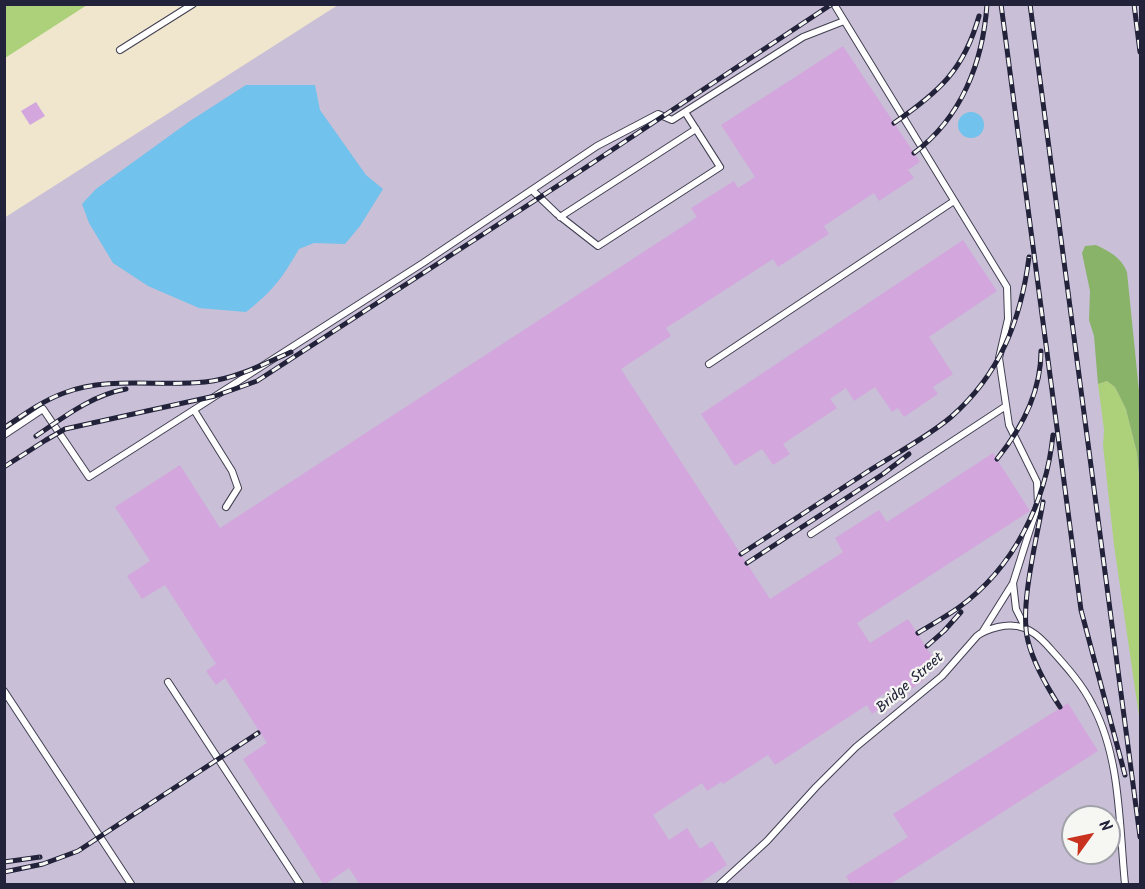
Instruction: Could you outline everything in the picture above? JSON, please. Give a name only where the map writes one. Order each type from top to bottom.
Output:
[{"type":"lane","points":[[120,50],[193,4]]},
{"type":"lane","points":[[834,4],[1007,287],[1008,319],[999,358],[1006,406],[1009,425],[1037,482],[1038,504],[1013,583],[1016,609],[1026,628]]},
{"type":"lane","points":[[4,435],[43,409],[89,477],[423,262],[597,146],[658,114],[672,120],[803,37],[844,21]]},
{"type":"lane","points":[[532,190],[560,217],[598,246],[720,167],[685,112]]},
{"type":"lane","points":[[560,217],[696,129]]},
{"type":"lane","points":[[709,364],[954,201]]},
{"type":"lane","points":[[811,534],[1006,406]]},
{"type":"lane","points":[[194,410],[232,471],[238,488],[226,507]]},
{"type":"lane","name":"Bridge Street","points":[[720,885],[767,841],[856,747],[942,676],[983,631],[1013,583]]},
{"type":"lane","points":[[983,631],[1006,625],[1026,628],[1039,637],[1070,672],[1093,705],[1109,749],[1114,774],[1125,885]]},
{"type":"lane","points":[[168,682],[300,885]]},
{"type":"lane","points":[[4,691],[131,885]]},
{"type":"shaded area","points":[[338,5],[1140,5],[1140,884],[5,884],[4,218]]},
{"type":"green space","points":[[5,4],[87,4],[87,5],[5,58]]},
{"type":"green space","points":[[1096,245],[1118,259],[1127,272],[1140,401],[1140,486],[1137,453],[1126,409],[1115,387],[1107,381],[1098,384],[1094,336],[1089,320],[1090,291],[1082,253],[1085,246]]},
{"type":"green space","points":[[1107,381],[1115,387],[1126,409],[1137,453],[1140,486],[1140,723],[1114,545],[1103,445],[1104,430],[1098,384]]},
{"type":"water","points":[[246,85],[315,85],[320,110],[366,175],[383,189],[360,226],[345,244],[314,243],[299,249],[276,284],[246,312],[199,308],[148,286],[113,263],[89,223],[82,204],[96,189],[190,121]]},
{"type":"water","points":[[971,112],[981,115],[984,125],[981,135],[971,138],[961,135],[958,125],[961,115]]},
{"type":"building","points":[[843,46],[920,162],[908,170],[914,178],[879,201],[874,193],[824,226],[829,234],[778,267],[773,259],[666,328],[671,336],[621,369],[770,599],[843,552],[835,538],[879,510],[887,522],[993,453],[1030,511],[857,623],[870,643],[908,619],[935,661],[917,672],[923,681],[896,699],[890,690],[876,699],[881,708],[872,714],[867,705],[775,765],[768,755],[723,784],[721,782],[707,791],[702,783],[653,815],[669,840],[687,828],[700,849],[712,841],[727,865],[697,885],[360,885],[349,868],[324,885],[243,759],[267,743],[225,678],[216,685],[206,671],[216,664],[165,585],[142,599],[127,576],[150,561],[115,507],[180,465],[220,528],[697,217],[691,208],[734,181],[738,188],[755,177],[721,125]]},
{"type":"building","points":[[36,102],[45,116],[30,125],[21,111]]},
{"type":"building","points":[[963,240],[997,291],[929,337],[953,374],[933,387],[938,394],[904,417],[898,408],[892,412],[875,387],[854,401],[846,388],[830,399],[837,408],[783,444],[790,454],[773,465],[762,449],[735,466],[701,414]]},
{"type":"building","points":[[1068,703],[1098,751],[889,885],[851,885],[846,876],[908,837],[893,814]]},
{"type":"railway","points":[[4,467],[65,429],[215,396],[257,381],[832,4]]},
{"type":"railway","points":[[914,153],[945,123],[967,88],[981,47],[987,4]]},
{"type":"railway","points":[[1001,4],[1081,610],[1125,775]]},
{"type":"railway","points":[[1030,4],[1140,837]]},
{"type":"railway","points":[[1134,4],[1140,52]]},
{"type":"railway","points":[[894,123],[924,101],[948,78],[966,51],[979,16]]},
{"type":"railway","points":[[741,554],[931,432],[968,400],[983,383],[995,364],[1014,324],[1029,257]]},
{"type":"railway","points":[[997,459],[1022,422],[1034,395],[1041,351]]},
{"type":"railway","points":[[4,428],[48,400],[81,388],[116,383],[205,382],[227,378],[291,352]]},
{"type":"railway","points":[[36,436],[90,401],[126,389]]},
{"type":"railway","points":[[918,633],[958,608],[978,592],[1011,553],[1035,509],[1043,485],[1053,435]]},
{"type":"railway","points":[[747,563],[883,474],[909,454]]},
{"type":"railway","points":[[1043,502],[1027,592],[1026,627],[1037,667],[1060,707]]},
{"type":"railway","points":[[927,646],[961,612]]},
{"type":"railway","points":[[4,872],[43,864],[78,851],[258,733]]},
{"type":"railway","points":[[4,862],[40,857]]}]
